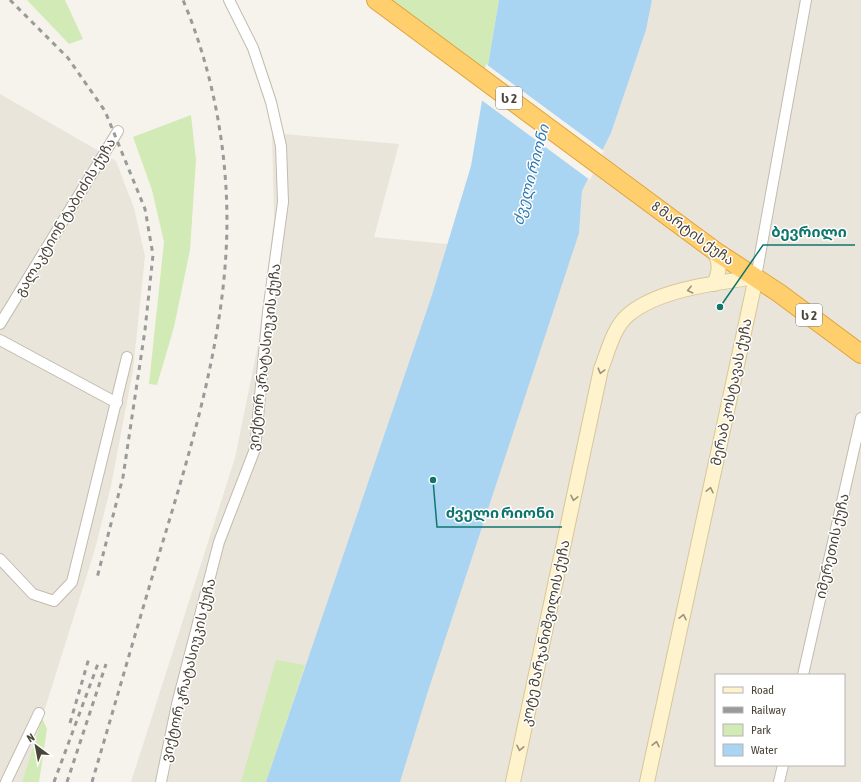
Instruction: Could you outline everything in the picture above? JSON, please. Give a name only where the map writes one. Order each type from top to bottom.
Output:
[{"type":"highway","name":"8 მარტის ქუჩა","points":[[376,0],[715,251],[756,277],[861,354]]},
{"type":"street","name":"ვიქტორ კრატასიუკის ქუჩა","points":[[160,782],[177,704],[219,542],[255,449],[268,312],[283,202],[281,146],[271,102],[253,48],[229,0]]},
{"type":"street","name":"მერაბ კოსტავას ქუჩა","points":[[647,782],[756,277],[806,0]]},
{"type":"street","name":"გალაკტიონ ტაბიძის ქუჩა","points":[[0,324],[118,131]]},
{"type":"street","points":[[714,284],[719,274],[720,266],[715,251]]},
{"type":"street","name":"კოტე მარჯანიშვილის ქუჩა","points":[[513,782],[601,369],[615,334],[628,316],[655,299],[714,284],[756,277]]},
{"type":"street","points":[[0,340],[116,404]]},
{"type":"street","points":[[0,559],[33,594],[54,601],[72,582],[127,357]]},
{"type":"street","name":"იმერეთის ქუჩა","points":[[803,674],[861,418]]},
{"type":"street","points":[[6,782],[39,713]]},
{"type":"street","points":[[779,782],[783,766]]},
{"type":"shaded area","points":[[652,0],[861,0],[861,782],[131,782],[235,458],[258,345],[274,219],[272,133],[399,144],[374,237],[447,244],[579,233],[582,191],[611,133],[646,30]]},
{"type":"shaded area","points":[[0,94],[116,161],[134,208],[145,256],[133,370],[111,486],[95,549],[22,782],[0,782]]},
{"type":"green space","points":[[27,0],[65,0],[83,39],[69,44]]},
{"type":"green space","points":[[384,0],[499,0],[486,77]]},
{"type":"green space","points":[[191,115],[196,160],[190,250],[174,327],[157,385],[149,384],[164,242],[152,190],[133,137]]},
{"type":"green space","points":[[276,660],[305,665],[266,782],[241,782]]},
{"type":"green space","points":[[42,718],[47,729],[39,782],[22,782]]},
{"type":"water","name":"ძველი რიონი","points":[[499,0],[652,0],[646,30],[611,133],[582,191],[579,233],[428,691],[400,782],[266,782],[432,295],[471,166]]},
{"type":"pier","points":[[486,64],[604,151],[590,180],[480,99]]},
{"type":"railway","points":[[10,0],[68,58],[105,111],[145,209],[153,255],[145,330],[123,477],[97,578]]},
{"type":"railway","points":[[92,782],[180,486],[209,370],[223,292],[227,221],[226,189],[219,124],[204,60],[195,30],[183,0]]},
{"type":"railway","points":[[70,723],[89,658]]},
{"type":"railway","points":[[54,782],[99,661]]},
{"type":"railway","points":[[67,782],[106,664]]},
{"type":"place","name":"ბევრილი","points":[[720,307]]},
{"type":"place","name":"ძველი რიონი","points":[[433,480]]}]
